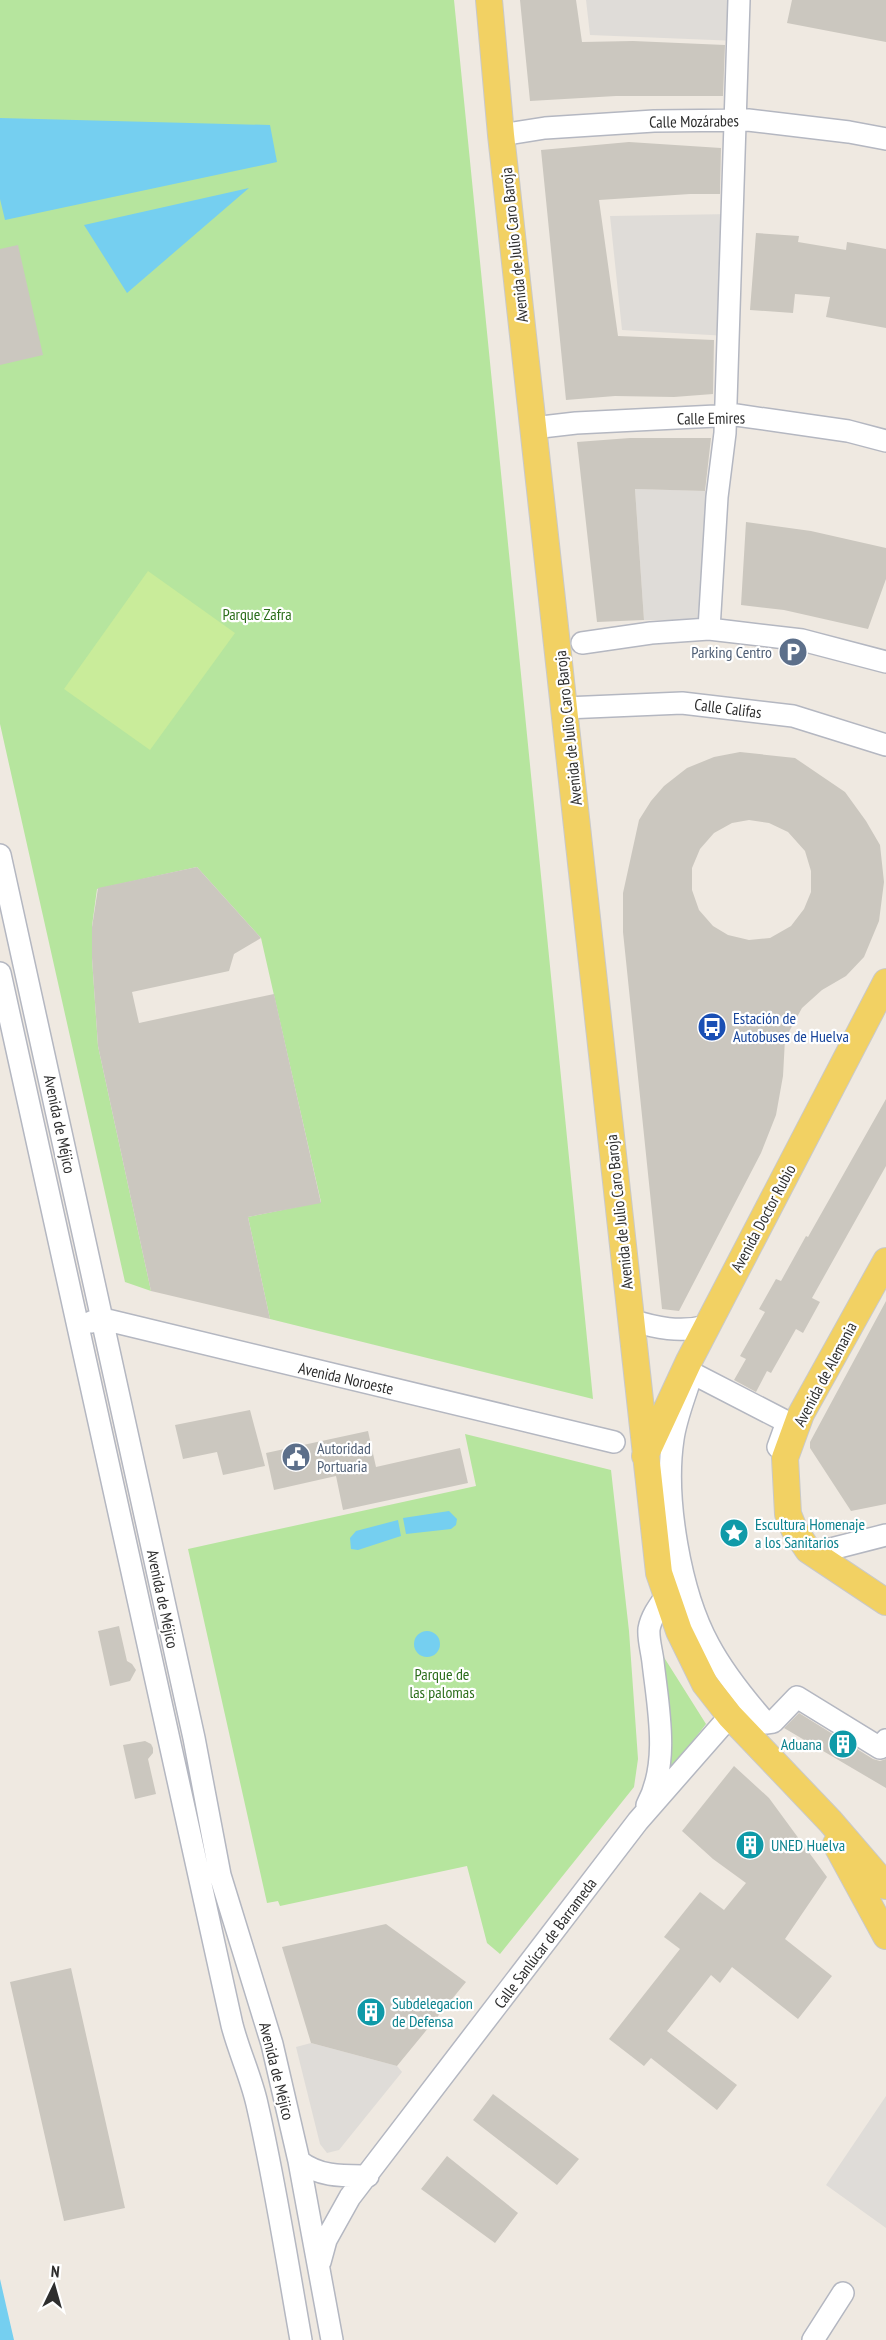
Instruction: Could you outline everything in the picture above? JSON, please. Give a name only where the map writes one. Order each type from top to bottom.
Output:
[{"type":"main road","name":"Avenida de Julio Caro Baroja","points":[[489,0],[501,135],[566,708],[659,1573],[689,1655],[705,1684],[730,1716],[813,1804]]},
{"type":"main road","name":"Avenida Doctor Rubio","points":[[645,1457],[707,1326],[886,982]]},
{"type":"main road","name":"Avenida de Alemania","points":[[886,1261],[801,1413],[785,1458],[786,1493],[791,1522],[808,1550],[886,1602]]},
{"type":"main road","points":[[813,1804],[886,1936]]},
{"type":"main road","points":[[813,1804],[886,1885]]},
{"type":"street","points":[[709,629],[717,497],[726,415],[739,0]]},
{"type":"street","name":"Calle Mozárabes","points":[[501,135],[545,128],[654,121],[748,120],[886,139]]},
{"type":"street","name":"Calle Emires","points":[[533,428],[576,423],[726,415],[848,431],[886,441]]},
{"type":"street","points":[[582,643],[651,633],[709,629],[802,640],[886,663]]},
{"type":"street","name":"Calle Califas","points":[[566,708],[682,703],[793,716],[886,745]]},
{"type":"street","name":"Avenida de Méjico","points":[[0,855],[194,1738],[220,1875],[272,2044],[299,2161],[332,2340]]},
{"type":"street","name":"Avenida de Méjico","points":[[0,973],[232,2025],[254,2093],[301,2340]]},
{"type":"street","name":"Avenida Noroeste","points":[[79,1325],[103,1319],[614,1442]]},
{"type":"street","points":[[631,1320],[653,1327],[674,1330],[691,1330],[707,1326]]},
{"type":"street","points":[[886,1614],[793,1551],[775,1494],[774,1459],[786,1422],[692,1373],[673,1437],[669,1483],[682,1566],[691,1599],[708,1644],[741,1694],[765,1723],[773,1722],[797,1697],[880,1748],[886,1740]]},
{"type":"street","points":[[831,1549],[886,1535]]},
{"type":"street","points":[[638,1821],[655,1785],[659,1763],[660,1725],[649,1630],[655,1613],[666,1596]]},
{"type":"street","name":"Calle Sanlúcar de Barrameda","points":[[318,2268],[326,2240],[350,2197],[638,1821],[730,1716]]},
{"type":"street","points":[[854,1875],[871,1888],[886,1914]]},
{"type":"street","points":[[299,2161],[310,2169],[324,2174],[368,2176]]},
{"type":"street","points":[[275,2194],[289,2210],[295,2213],[309,2211]]},
{"type":"street","name":"Calle Sanlúcar de Barrameda","points":[[309,2211],[334,2206],[350,2197]]},
{"type":"street","points":[[813,2340],[843,2293]]},
{"type":"green space","name":"Parque Zafra","points":[[0,0],[454,0],[593,1399],[270,1319],[248,1217],[321,1202],[261,938],[197,867],[97,889],[92,926],[92,958],[98,1046],[151,1291],[125,1282],[0,724]]},
{"type":"green space","points":[[148,571],[235,633],[150,750],[64,689]]},
{"type":"green space","name":"Parque de las palomas","points":[[465,1434],[611,1470],[629,1631],[638,1759],[634,1787],[500,1954],[487,1943],[467,1866],[280,1906],[278,1901],[267,1903],[188,1549],[476,1486]]},
{"type":"green space","points":[[660,1651],[706,1724],[666,1776]]},
{"type":"shaded area","points":[[586,0],[739,0],[738,41],[590,35]]},
{"type":"shaded area","points":[[732,214],[728,336],[622,330],[610,216]]},
{"type":"shaded area","points":[[635,489],[710,491],[702,620],[644,620]]},
{"type":"shaded area","points":[[311,2043],[397,2066],[402,2072],[339,2150],[327,2153],[320,2144],[296,2047]]},
{"type":"shaded area","points":[[886,2096],[886,2228],[826,2185]]},
{"type":"water","points":[[0,118],[270,125],[277,162],[5,220],[0,199]]},
{"type":"water","points":[[249,188],[127,293],[84,225]]},
{"type":"water","points":[[449,1511],[457,1519],[456,1525],[451,1529],[406,1534],[403,1518]]},
{"type":"water","points":[[398,1520],[401,1536],[358,1550],[351,1549],[350,1538],[356,1531]]},
{"type":"water","points":[[427,1631],[436,1635],[440,1644],[436,1653],[427,1657],[418,1653],[414,1644],[418,1635]]},
{"type":"water","points":[[0,2279],[14,2340],[0,2340]]},
{"type":"building","points":[[520,0],[576,0],[582,42],[633,41],[725,45],[723,96],[616,96],[530,101]]},
{"type":"building","points":[[792,0],[886,0],[886,42],[787,23]]},
{"type":"building","points":[[629,142],[721,148],[720,194],[599,200],[618,336],[714,340],[713,394],[674,397],[615,396],[566,400],[541,150]]},
{"type":"building","points":[[756,233],[799,236],[798,242],[846,250],[847,242],[886,249],[886,328],[826,317],[830,297],[795,294],[793,313],[750,310]]},
{"type":"building","points":[[18,245],[43,355],[0,365],[0,249]]},
{"type":"building","points":[[630,438],[711,438],[705,491],[635,489],[644,620],[597,622],[577,442]]},
{"type":"building","points":[[746,522],[811,531],[886,548],[886,579],[868,629],[784,610],[741,605]]},
{"type":"building","name":"Estación de Autobuses de Huelva","points":[[740,752],[795,758],[845,792],[880,845],[884,882],[879,921],[864,957],[846,976],[822,990],[802,1008],[785,1039],[783,1076],[776,1115],[761,1153],[679,1311],[662,1309],[623,932],[623,893],[639,820],[651,801],[664,786],[687,768],[714,757]],"holes":[[[749,820],[769,823],[788,832],[805,851],[811,871],[811,892],[804,909],[791,926],[770,938],[749,940],[728,935],[713,926],[699,910],[692,890],[692,868],[700,849],[714,833],[732,823]]]},
{"type":"building","points":[[197,867],[261,938],[234,954],[229,971],[132,992],[139,1023],[274,994],[321,1203],[248,1217],[270,1319],[151,1291],[98,1046],[92,927],[98,888]]},
{"type":"building","points":[[886,1099],[886,1166],[812,1298],[820,1302],[803,1333],[796,1329],[771,1373],[767,1371],[756,1392],[734,1380],[746,1359],[740,1356],[765,1312],[759,1309],[776,1279],[781,1281],[806,1236],[808,1237]]},
{"type":"building","points":[[886,1301],[886,1504],[851,1511],[810,1448],[810,1442]]},
{"type":"building","points":[[250,1410],[265,1466],[223,1475],[217,1452],[183,1459],[175,1425]]},
{"type":"building","name":"Autoridad Portuaria","points":[[368,1431],[376,1467],[460,1448],[468,1483],[343,1510],[336,1476],[274,1490],[266,1453]]},
{"type":"building","points":[[119,1626],[127,1661],[136,1670],[130,1681],[110,1686],[98,1631]]},
{"type":"building","points":[[799,1713],[873,1759],[880,1761],[886,1759],[886,1788],[784,1728]]},
{"type":"building","points":[[145,1741],[153,1748],[153,1753],[148,1759],[156,1794],[135,1799],[123,1745]]},
{"type":"building","points":[[734,1766],[769,1798],[827,1877],[785,1939],[832,1976],[798,2019],[732,1967],[720,1983],[711,1975],[667,2031],[737,2085],[717,2110],[651,2058],[644,2066],[609,2039],[680,1949],[664,1937],[700,1892],[724,1910],[746,1883],[713,1859],[682,1831]]},
{"type":"building","name":"Subdelegacion de Defensa","points":[[386,1924],[466,1982],[397,2066],[311,2043],[282,1947]]},
{"type":"building","points":[[71,1968],[125,2208],[64,2221],[10,1982]]},
{"type":"building","points":[[493,2094],[579,2159],[557,2185],[473,2120]]},
{"type":"building","points":[[447,2156],[518,2213],[495,2243],[421,2189]]},
{"type":"place","name":"Parking Centro","points":[[793,652]]},
{"type":"place","name":"Estación de Autobuses de Huelva","points":[[712,1027]]},
{"type":"place","name":"Autoridad Portuaria","points":[[296,1457]]},
{"type":"place","name":"Escultura Homenaje a los Sanitarios","points":[[734,1533]]},
{"type":"place","name":"Aduana","points":[[843,1744]]},
{"type":"place","name":"UNED Huelva","points":[[750,1845]]},
{"type":"place","name":"Subdelegacion de Defensa","points":[[371,2012]]}]
